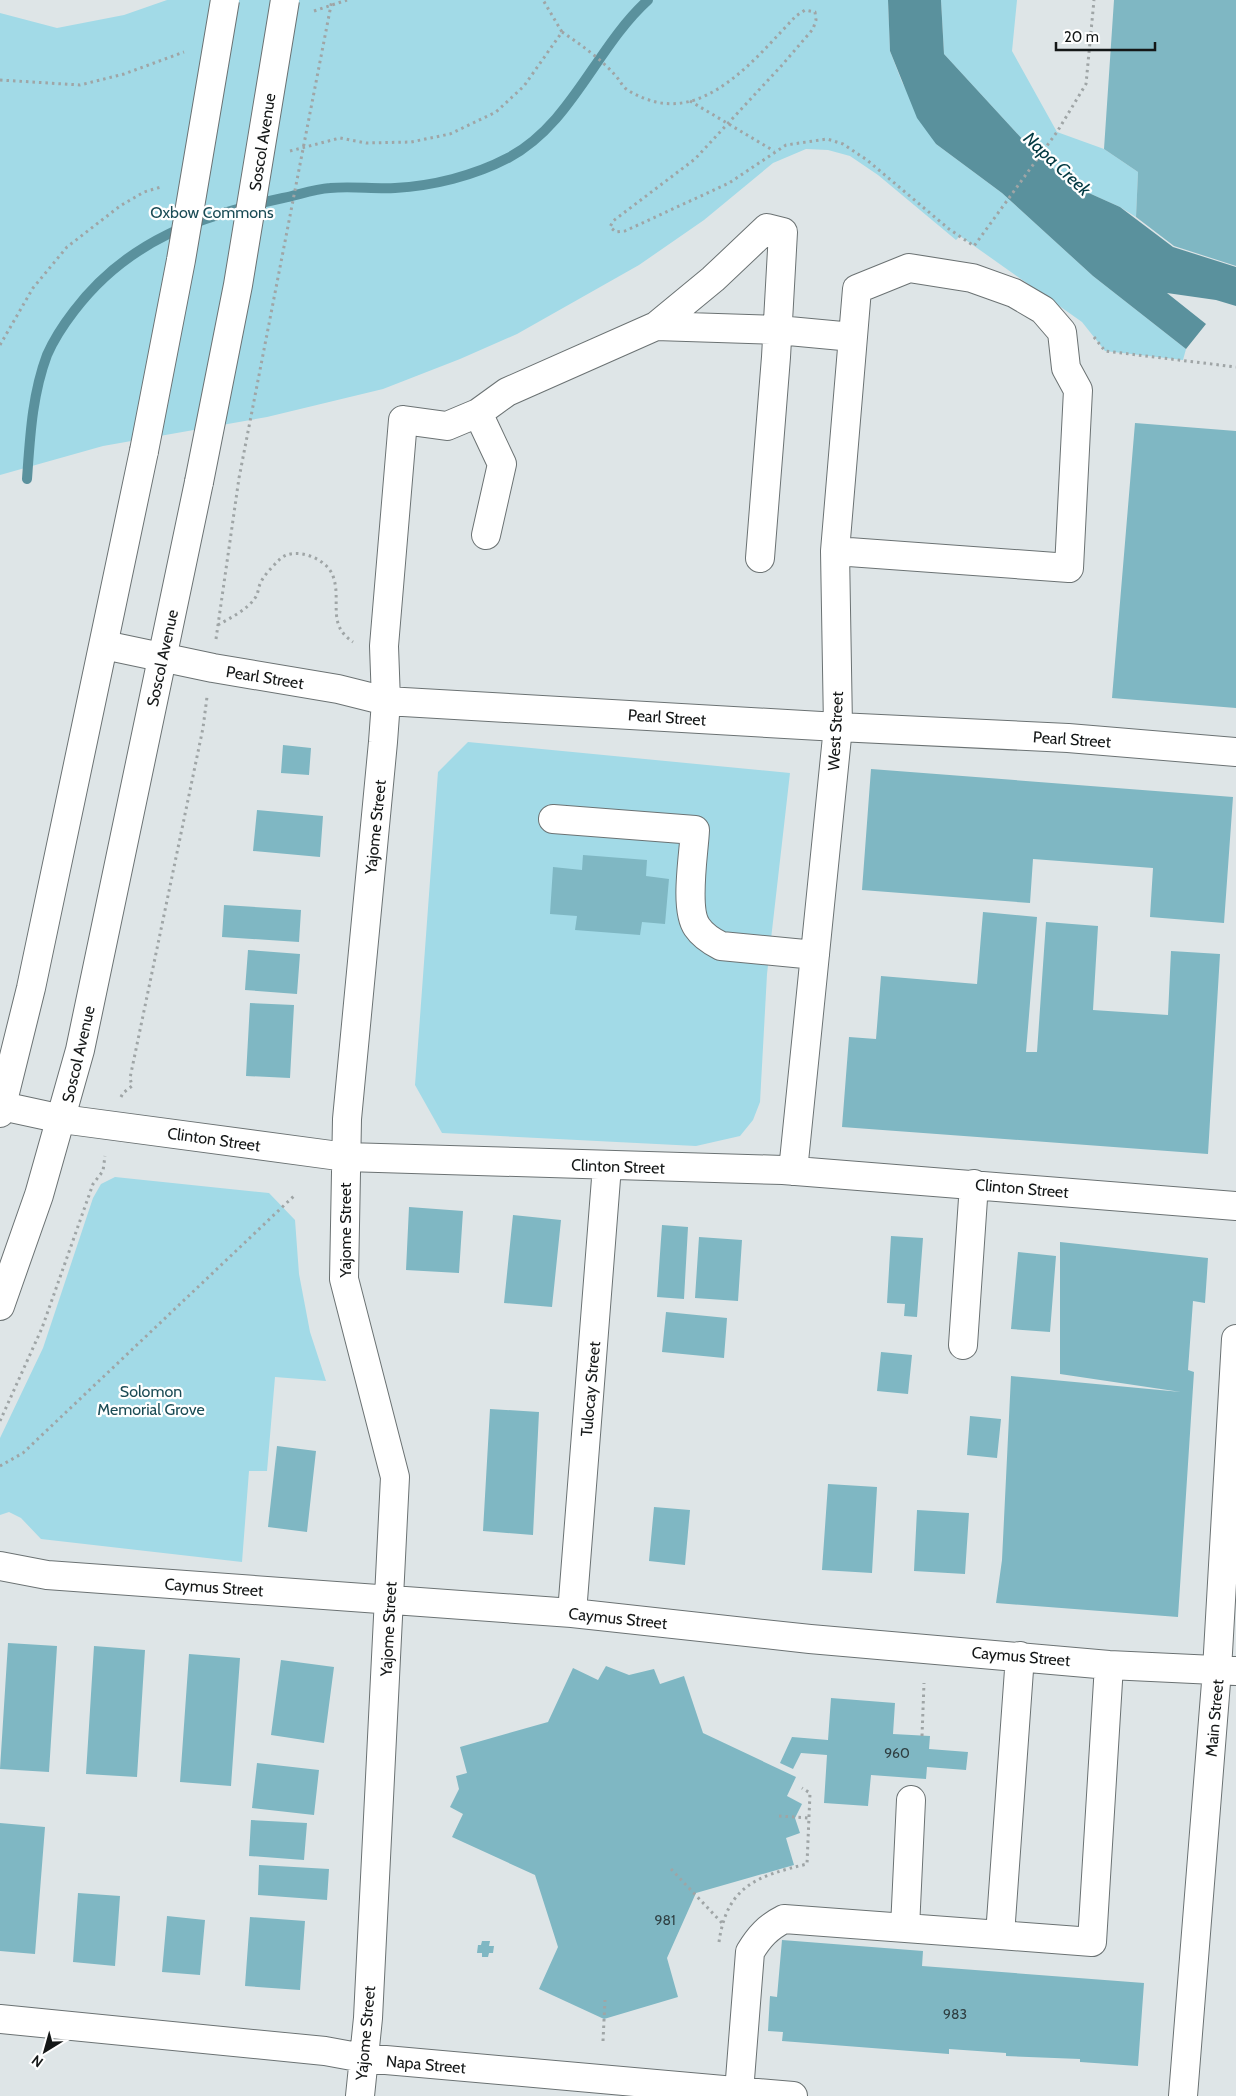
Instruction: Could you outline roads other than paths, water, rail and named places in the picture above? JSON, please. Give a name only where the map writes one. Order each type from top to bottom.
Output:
[{"type":"street","points":[[1,1110],[31,988],[133,505],[176,287],[225,0]]},
{"type":"street","name":"Soscol Avenue","points":[[0,1306],[28,1230],[62,1119],[80,1050],[199,482],[238,285],[285,0]]},
{"type":"street","points":[[486,535],[502,464],[478,413],[507,392],[656,326],[713,279],[767,228],[782,232],[778,330],[760,558]]},
{"type":"street","name":"West Street","points":[[793,1171],[838,727],[835,551],[857,290],[909,268],[972,278],[1014,293],[1042,310],[1062,332],[1066,368],[1078,390],[1069,568],[835,551]]},
{"type":"street","points":[[656,326],[778,330],[853,337]]},
{"type":"street","name":"Yajome Street","points":[[360,2096],[368,2018],[395,1477],[344,1279],[347,1119],[386,701],[384,646],[403,420],[447,426],[478,413]]},
{"type":"street","name":"Pearl Street","points":[[104,645],[162,658],[338,689],[386,701],[1068,738],[1236,752]]},
{"type":"street","points":[[553,820],[695,830],[690,912],[696,926],[707,939],[721,946],[815,954]]},
{"type":"street","name":"Clinton Street","points":[[1,1110],[346,1157],[793,1171],[1236,1206]]},
{"type":"street","name":"Tulocay Street","points":[[572,1613],[607,1166]]},
{"type":"street","points":[[963,1345],[974,1184]]},
{"type":"street","name":"Main Street","points":[[1183,2096],[1227,1671],[1236,1339]]},
{"type":"street","name":"Caymus Street","points":[[0,1566],[47,1575],[572,1613],[810,1639],[1109,1665],[1227,1671]]},
{"type":"street","points":[[1000,1935],[1020,1656]]},
{"type":"street","points":[[740,2092],[750,1952],[772,1924],[784,1919],[1092,1942],[1109,1665]]},
{"type":"street","points":[[904,1928],[911,1800]]},
{"type":"street","name":"Napa Street","points":[[0,2019],[325,2051],[363,2058],[793,2096]]},
{"type":"waterway","points":[[27,479],[35,401],[47,355],[59,332],[74,311],[95,286],[118,266],[142,249],[167,235],[222,213],[324,189],[346,187],[395,188],[423,185],[467,175],[508,158],[550,126],[583,84],[613,40],[648,0]]},
{"type":"water label","name":"Napa Creek","points":[[1057,164]]},
{"type":"park label","name":"Oxbow Commons","points":[[212,212]]},
{"type":"park label","name":"Solomon Memorial Grove","points":[[151,1400]]}]
